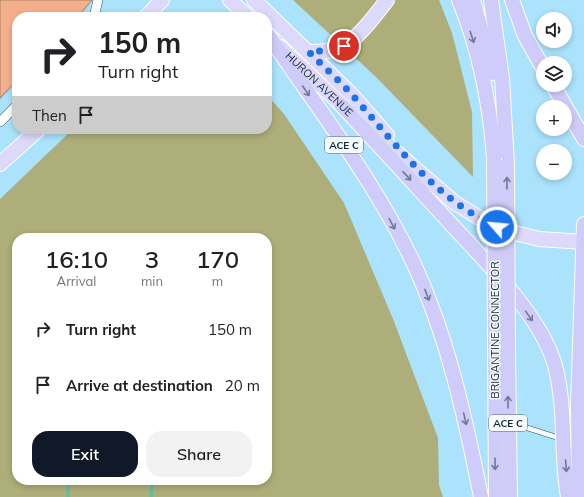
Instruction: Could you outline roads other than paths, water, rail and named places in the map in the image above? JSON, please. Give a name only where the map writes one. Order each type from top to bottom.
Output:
[{"type":"highway","name":"BRIGANTINE CONNECTOR","points":[[459,0],[473,39],[501,161],[496,341],[496,497]]},
{"type":"highway","points":[[473,0],[489,57],[506,134]]},
{"type":"highway","name":"ACE C","points":[[490,0],[502,78],[506,134],[501,161],[508,348],[510,497]]},
{"type":"highway","points":[[512,0],[525,36],[536,56]]},
{"type":"highway","name":"ACE C","points":[[272,41],[368,180],[411,259],[436,320],[458,390],[481,497]]},
{"type":"highway","points":[[557,92],[584,139]]},
{"type":"highway","points":[[342,106],[470,244],[534,322],[549,349],[556,371],[561,395],[568,497]]},
{"type":"highway","points":[[579,497],[578,405],[584,224]]},
{"type":"main road","points":[[151,12],[162,0]]},
{"type":"main road","points":[[230,0],[243,12]]},
{"type":"main road","name":"HURON AVENUE","points":[[254,0],[267,12]]},
{"type":"main road","points":[[309,52],[332,50],[344,46],[354,38],[387,0]]},
{"type":"main road","name":"HURON AVENUE","points":[[272,17],[353,96],[410,162]]},
{"type":"main road","name":"HURON AVENUE","points":[[272,39],[342,106],[410,162],[455,203],[497,227],[539,239],[584,242]]},
{"type":"main road","points":[[0,164],[33,134]]},
{"type":"street","points":[[95,12],[98,0]]},
{"type":"street","points":[[0,122],[12,110]]},
{"type":"lane","points":[[508,422],[564,440]]},
{"type":"waterway","points":[[68,485],[68,497]]},
{"type":"waterway","points":[[151,497],[152,485]]}]
